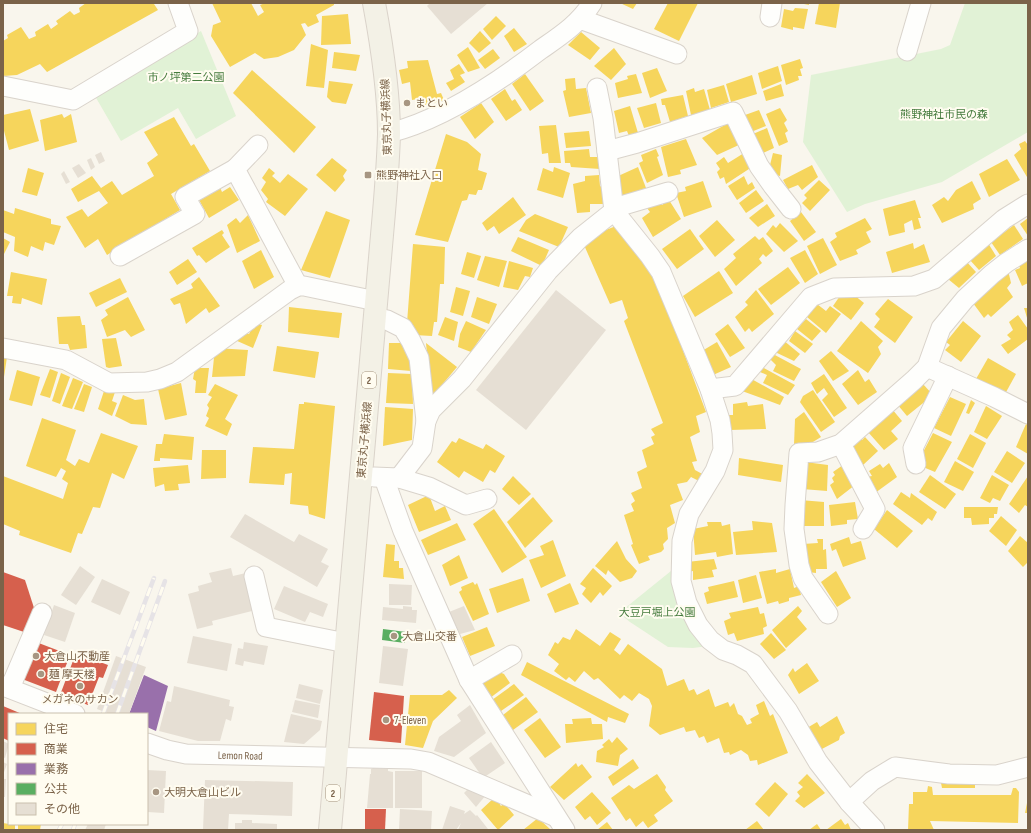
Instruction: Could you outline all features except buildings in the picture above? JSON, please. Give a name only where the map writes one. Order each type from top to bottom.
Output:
[{"type":"main road","name":"東京丸子横浜線","points":[[330,830],[382,236],[389,133],[384,69],[374,3]]},
{"type":"street","points":[[3,86],[73,100],[188,31],[178,3]]},
{"type":"street","points":[[389,133],[420,124],[501,79],[577,23],[592,3]]},
{"type":"street","points":[[907,51],[921,3]]},
{"type":"street","points":[[580,19],[677,54]]},
{"type":"street","points":[[597,88],[603,118],[614,211],[661,272],[710,389],[720,420],[723,450],[715,471],[689,514],[682,540],[681,581],[687,603],[698,625],[710,640],[723,650],[737,655],[753,664],[788,711],[818,762],[849,802],[875,830]]},
{"type":"street","points":[[607,151],[637,143],[733,112],[759,166],[772,186],[791,210]]},
{"type":"street","points":[[120,256],[195,214],[185,197],[235,169],[258,145]]},
{"type":"street","points":[[235,169],[298,286]]},
{"type":"street","points":[[426,421],[431,410],[462,379],[548,271],[580,238],[614,211],[624,205],[668,192]]},
{"type":"street","points":[[710,389],[735,386],[812,297],[834,288],[914,286],[934,279],[1004,219],[1028,204]]},
{"type":"street","points":[[828,614],[803,578],[797,551],[794,529],[799,453],[818,452],[841,444],[914,380],[927,366],[941,328],[965,299],[992,274],[1028,249]]},
{"type":"street","points":[[3,348],[66,360],[109,383],[147,382],[160,379],[177,372],[290,290],[298,286],[304,286],[375,309],[388,320],[403,328],[419,358],[426,421],[422,448],[392,478]]},
{"type":"street","points":[[927,366],[1028,414]]},
{"type":"street","points":[[916,464],[913,448],[948,376]]},
{"type":"street","points":[[841,444],[875,509],[863,529]]},
{"type":"street","points":[[360,475],[392,478],[429,487],[466,505],[488,499]]},
{"type":"street","points":[[392,478],[403,531],[469,680],[559,823]]},
{"type":"street","points":[[254,576],[266,628],[346,643]]},
{"type":"street","points":[[42,613],[6,687],[72,713]]},
{"type":"street","points":[[469,680],[512,655]]},
{"type":"street","name":"Lemon Road","points":[[148,742],[167,750],[186,754],[411,759],[428,762],[559,823]]},
{"type":"street","points":[[849,802],[872,781],[895,767],[949,774],[997,775],[1028,767]]},
{"type":"green space","name":"熊野神社市民の森","points":[[965,3],[1028,3],[1028,132],[942,182],[865,204],[847,212],[803,142],[811,75],[941,49],[950,45]]},
{"type":"green space","name":"市ノ坪第二公園","points":[[201,31],[236,116],[196,139],[178,108],[121,141],[95,96]]},
{"type":"green space","name":"大豆戸堀上公園","points":[[671,571],[682,616],[708,646],[693,648],[668,647],[619,613]]},
{"type":"railway","points":[[103,713],[154,578]]},
{"type":"railway","points":[[117,713],[165,581]]},
{"type":"railway","points":[[59,830],[62,825]]},
{"type":"railway","points":[[73,830],[75,825]]},
{"type":"place","name":"まとい","points":[[407,103]]},
{"type":"place","name":"熊野神社入口","points":[[368,175]]},
{"type":"place","name":"大倉山交番","points":[[394,636]]},
{"type":"place","name":"大倉山不動産","points":[[36,656]]},
{"type":"place","name":"麺 摩天楼","points":[[41,674]]},
{"type":"place","name":"メガネのサカン","points":[[80,686]]},
{"type":"place","name":"7-Eleven","points":[[386,720]]},
{"type":"place","name":"大明大倉山ビル","points":[[156,792]]}]
